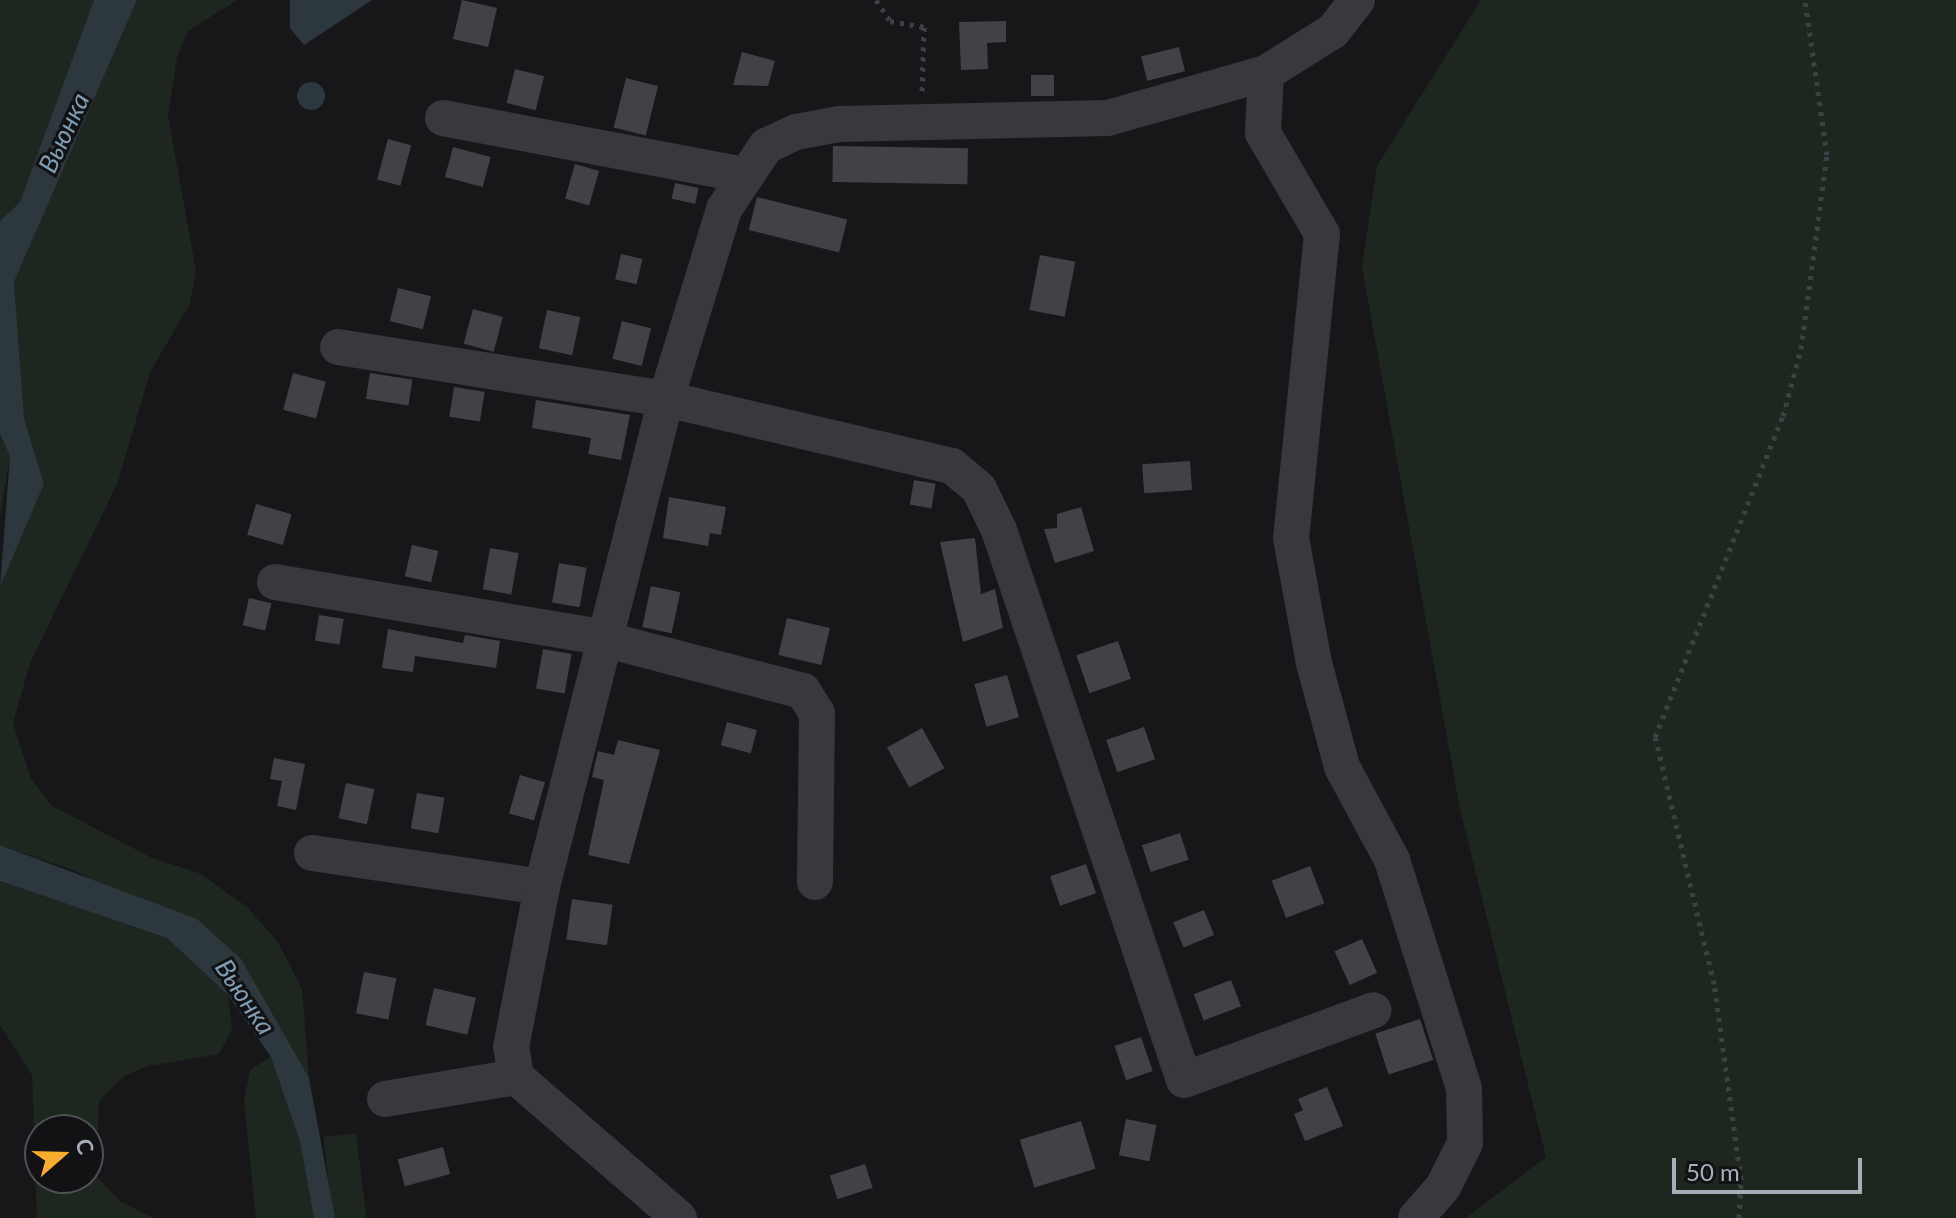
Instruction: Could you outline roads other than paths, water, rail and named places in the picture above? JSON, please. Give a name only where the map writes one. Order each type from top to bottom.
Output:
[{"type":"street","points":[[679,1218],[516,1077],[511,1047],[542,887],[666,399],[724,209],[766,146],[796,132],[921,122],[1108,118],[1266,73],[1333,31],[1357,0]]},
{"type":"street","points":[[1266,73],[1263,133],[1322,234],[1291,538],[1314,663],[1342,767],[1397,874],[1464,1089],[1465,1143],[1443,1187],[1416,1218]]},
{"type":"street","points":[[443,118],[744,175]]},
{"type":"street","points":[[338,347],[666,399],[952,466],[979,489],[999,530],[1184,1080],[1374,1010]]},
{"type":"street","points":[[275,582],[604,643],[811,697],[815,882]]},
{"type":"street","points":[[312,853],[542,887]]},
{"type":"street","points":[[385,1099],[516,1077]]},
{"type":"water","name":"Вьюнка","points":[[94,0],[137,0],[14,282],[24,418],[44,484],[0,587],[10,456],[0,434],[0,221],[20,202]]},
{"type":"water","points":[[290,0],[372,0],[304,45],[290,28]]},
{"type":"water","points":[[311,82],[321,86],[325,96],[321,106],[311,110],[301,106],[297,96],[301,86]]},
{"type":"water","name":"Вьюнка","points":[[0,845],[197,919],[241,959],[309,1078],[335,1218],[314,1218],[300,1142],[271,1057],[228,995],[167,938],[0,881]]}]
